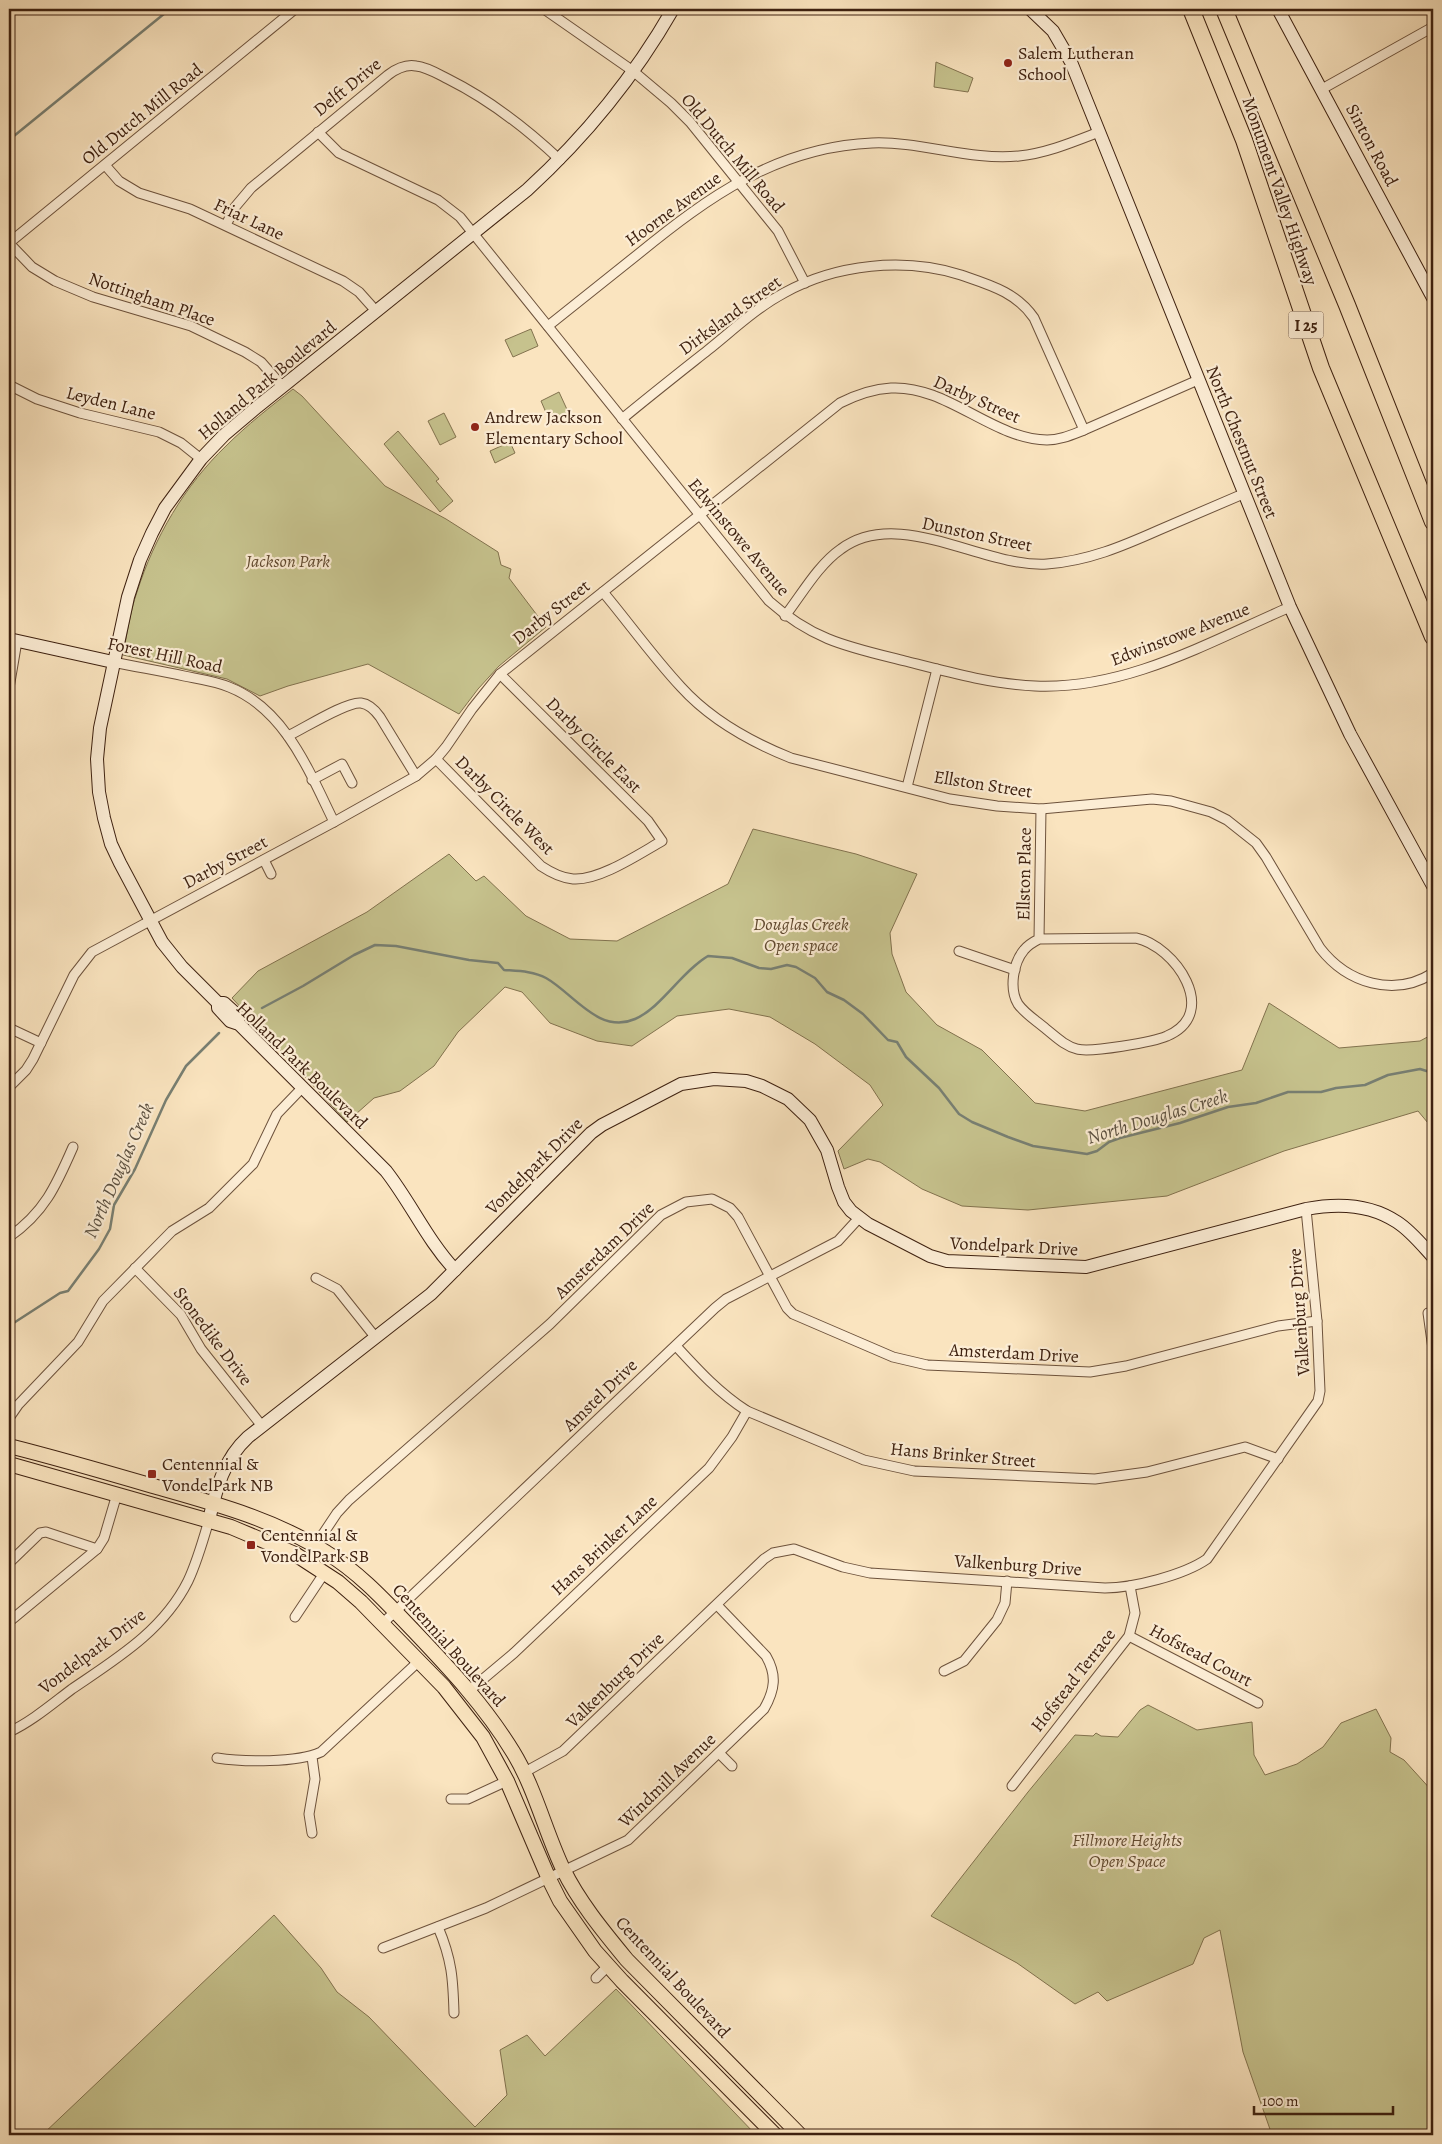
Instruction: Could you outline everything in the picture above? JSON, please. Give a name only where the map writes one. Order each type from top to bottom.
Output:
[{"type":"highway","name":"Monument Valley Highway","points":[[1191,9],[1244,140],[1321,368],[1433,637]]},
{"type":"highway","name":"Monument Valley Highway","points":[[1224,9],[1347,305],[1433,522]]},
{"type":"main road","name":"Centennial Boulevard","points":[[9,1446],[213,1503],[259,1519],[315,1546],[348,1568],[396,1612],[470,1690],[498,1727],[515,1755],[564,1871],[592,1916],[627,1960],[800,2135]]},
{"type":"main road","name":"Centennial Boulevard","points":[[9,1464],[209,1520],[288,1551],[325,1572],[361,1602],[444,1687],[483,1737],[507,1781],[549,1879],[565,1907],[608,1966],[775,2135]]},
{"type":"street","name":"Old Dutch Mill Road","points":[[9,243],[296,9]]},
{"type":"street","name":"Old Dutch Mill Road","points":[[544,9],[633,71],[690,122],[778,232],[804,283]]},
{"type":"street","name":"Holland Park Boulevard","points":[[455,1270],[432,1243],[398,1185],[386,1171],[239,1024],[230,1021],[218,1008],[218,1003],[172,955],[150,921],[111,844],[99,792],[97,767],[100,728],[128,597],[140,560],[165,508],[202,459],[224,436],[283,386],[527,190],[560,160],[598,118],[633,71],[673,9]]},
{"type":"street","name":"North Chestnut Street","points":[[1030,9],[1053,31],[1063,45],[1290,607],[1350,734],[1433,886]]},
{"type":"street","name":"Sinton Road","points":[[1278,9],[1433,298]]},
{"type":"street","points":[[1322,89],[1433,27]]},
{"type":"street","name":"Delft Drive","points":[[226,225],[235,207],[251,188],[396,69],[415,65],[427,69],[476,94],[518,122],[560,160]]},
{"type":"street","name":"Edwinstowe Avenue","points":[[318,132],[339,153],[438,200],[460,217],[768,601],[785,616],[804,628],[844,645],[936,669],[1006,683],[1037,686],[1069,685],[1108,679],[1145,669],[1290,607]]},
{"type":"street","name":"Hoorne Avenue","points":[[548,326],[682,218],[739,182],[790,158],[842,146],[895,144],[984,156],[1018,156],[1065,146],[1099,132]]},
{"type":"street","name":"Friar Lane","points":[[105,165],[128,188],[184,207],[226,225],[343,281],[359,292],[376,311]]},
{"type":"street","name":"Nottingham Place","points":[[9,243],[32,267],[55,281],[93,297],[191,326],[245,352],[261,362],[283,386]]},
{"type":"street","name":"Dirksland Street","points":[[622,419],[766,304],[804,283],[833,273],[903,265],[945,270],[1004,290],[1027,307],[1034,318],[1084,430]]},
{"type":"street","name":"Darby Street","points":[[9,1087],[26,1070],[74,975],[85,958],[98,947],[264,860],[416,776],[436,759],[500,674],[825,413],[846,400],[876,389],[893,388],[930,394],[1021,436],[1034,439],[1064,438],[1198,380]]},
{"type":"street","name":"Leyden Lane","points":[[9,385],[37,398],[80,413],[159,432],[181,443],[202,459]]},
{"type":"street","name":"Dunston Street","points":[[785,616],[829,559],[842,548],[872,535],[888,533],[908,535],[1002,560],[1046,564],[1072,561],[1116,548],[1243,494]]},
{"type":"street","name":"Ellston Street","points":[[603,592],[682,688],[700,705],[726,725],[772,750],[791,758],[950,799],[997,806],[1041,809],[1152,799],[1171,801],[1211,812],[1227,820],[1256,843],[1320,948],[1342,971],[1364,981],[1390,986],[1410,984],[1433,973]]},
{"type":"street","points":[[9,688],[13,640]]},
{"type":"street","name":"Forest Hill Road","points":[[13,640],[113,662],[209,680],[229,686],[247,695],[266,709],[288,736],[334,822]]},
{"type":"street","points":[[907,787],[936,669]]},
{"type":"street","name":"Darby Circle East","points":[[500,674],[648,821],[662,841]]},
{"type":"street","points":[[288,736],[350,704],[363,703],[374,710],[380,717],[416,776]]},
{"type":"street","name":"Darby Circle West","points":[[436,759],[540,866],[560,876],[573,879],[587,878],[612,868],[662,841]]},
{"type":"street","points":[[312,780],[342,764],[352,783]]},
{"type":"street","name":"Ellston Place","points":[[1039,939],[1041,809]]},
{"type":"street","points":[[264,860],[272,874]]},
{"type":"street","name":"Ellston Place","points":[[1136,938],[1148,940],[1168,955],[1190,988],[1192,1001],[1190,1013],[1184,1023],[1166,1037],[1092,1051],[1078,1050],[1065,1044],[1022,1010],[1013,994],[1015,970],[1024,949],[1039,939],[1136,938]]},
{"type":"street","points":[[959,951],[1015,970]]},
{"type":"street","points":[[9,1028],[41,1043]]},
{"type":"street","name":"Vondelpark Drive","points":[[9,1732],[129,1650],[156,1626],[173,1605],[187,1583],[198,1558],[224,1470],[234,1451],[262,1426],[431,1294],[591,1133],[602,1125],[668,1090],[697,1080],[746,1081],[774,1090],[788,1099],[810,1120],[820,1135],[827,1150],[844,1202],[859,1218],[938,1259],[1086,1267],[1306,1208],[1329,1204],[1344,1204],[1386,1216],[1406,1229],[1433,1257]]},
{"type":"street","points":[[9,1418],[18,1405],[70,1352],[85,1332],[96,1310],[135,1268],[172,1231],[209,1208],[253,1164],[277,1114],[302,1088]]},
{"type":"street","points":[[9,1237],[30,1221],[46,1202],[56,1186],[73,1147]]},
{"type":"street","name":"Amsterdam Drive","points":[[315,1546],[337,1513],[349,1500],[533,1340],[661,1215],[686,1202],[712,1199],[722,1203],[738,1217],[787,1308],[802,1319],[893,1357],[928,1365],[1090,1372],[1126,1366],[1278,1326],[1317,1321]]},
{"type":"street","name":"Valkenburg Drive","points":[[523,1773],[564,1751],[764,1559],[783,1550],[794,1549],[843,1566],[870,1572],[1105,1588],[1130,1586],[1189,1569],[1207,1559],[1318,1401],[1320,1391],[1317,1321],[1306,1208]]},
{"type":"street","name":"Amstel Drive","points":[[382,1624],[726,1299],[838,1241],[859,1218]]},
{"type":"street","name":"Stonedike Drive","points":[[135,1268],[181,1315],[206,1356],[262,1426]]},
{"type":"street","points":[[316,1278],[337,1289],[376,1338]]},
{"type":"street","points":[[1428,1313],[1433,1349]]},
{"type":"street","name":"Hans Brinker Street","points":[[676,1346],[730,1401],[747,1411],[864,1460],[914,1471],[1095,1479],[1147,1472],[1245,1446],[1278,1459]]},
{"type":"street","name":"Hans Brinker Lane","points":[[470,1690],[514,1653],[709,1468],[732,1437],[747,1411]]},
{"type":"street","points":[[9,1620],[97,1549],[104,1538],[117,1494]]},
{"type":"street","points":[[9,1563],[40,1533],[46,1532],[97,1549]]},
{"type":"street","points":[[295,1617],[325,1572]]},
{"type":"street","points":[[944,1671],[964,1661],[997,1620],[1005,1604],[1007,1581]]},
{"type":"street","name":"Hofstead Terrace","points":[[1012,1786],[1129,1636],[1135,1613],[1130,1586]]},
{"type":"street","name":"Windmill Avenue","points":[[383,1948],[486,1908],[628,1840],[764,1709],[772,1693],[774,1676],[766,1656],[716,1605]]},
{"type":"street","name":"Hofstead Court","points":[[1129,1636],[1258,1703]]},
{"type":"street","points":[[217,1758],[234,1760],[312,1756],[328,1747],[418,1662]]},
{"type":"street","points":[[719,1752],[732,1766]]},
{"type":"street","points":[[312,1756],[315,1779],[309,1814],[312,1833]]},
{"type":"street","points":[[451,1800],[468,1799],[507,1781]]},
{"type":"street","points":[[438,1927],[447,1947],[452,1971],[454,2014]]},
{"type":"street","points":[[596,1978],[608,1966]]},
{"type":"green space","points":[[936,62],[973,78],[968,92],[934,87]]},
{"type":"green space","points":[[531,329],[538,346],[513,357],[505,340]]},
{"type":"green space","name":"Jackson Park","points":[[293,389],[302,396],[385,486],[446,519],[498,552],[501,565],[511,569],[509,578],[546,627],[499,666],[459,714],[368,664],[288,686],[260,696],[227,679],[123,655],[132,607],[137,592],[152,552],[172,513],[211,461],[267,409]]},
{"type":"green space","points":[[559,392],[570,416],[551,424],[541,401]]},
{"type":"green space","points":[[444,413],[456,437],[440,445],[428,421]]},
{"type":"green space","points":[[398,431],[439,479],[436,481],[453,501],[440,512],[384,444]]},
{"type":"green space","points":[[510,442],[515,453],[495,463],[490,451]]},
{"type":"green space","name":"Douglas Creek Open space","points":[[753,829],[856,854],[917,874],[890,933],[892,954],[906,992],[937,1025],[982,1050],[1035,1103],[1085,1111],[1242,1070],[1269,1003],[1339,1048],[1420,1041],[1433,1034],[1433,1129],[1418,1111],[1284,1151],[1167,1196],[1028,1210],[962,1206],[922,1189],[880,1162],[868,1159],[844,1169],[838,1151],[883,1105],[870,1085],[815,1044],[770,1017],[729,1009],[677,1016],[632,1046],[597,1041],[550,1023],[522,992],[505,987],[458,1032],[434,1066],[400,1091],[374,1098],[347,1122],[232,998],[258,971],[367,912],[449,854],[476,881],[484,876],[526,916],[570,939],[617,941],[728,884]]},
{"type":"green space","name":"Fillmore Heights Open Space","points":[[1148,1705],[1197,1730],[1252,1722],[1254,1755],[1265,1775],[1297,1764],[1323,1747],[1341,1723],[1376,1709],[1391,1738],[1390,1752],[1404,1760],[1433,1792],[1433,2135],[1272,2135],[1243,2052],[1220,1930],[1204,1938],[1193,1964],[1107,2001],[1098,1992],[1075,2004],[1017,1963],[931,1916],[1075,1735],[1093,1736],[1096,1733],[1101,1736],[1118,1737],[1140,1710]]},
{"type":"green space","points":[[274,1915],[321,1968],[337,1992],[369,2017],[475,2127],[507,2095],[500,2050],[527,2035],[545,2056],[616,1989],[756,2135],[42,2135]]},
{"type":"waterway","name":"North Douglas Creek","points":[[9,140],[170,9]]},
{"type":"waterway","name":"North Douglas Creek","points":[[262,1008],[375,945],[396,946],[469,960],[498,963],[504,970],[536,974],[546,978],[598,1017],[622,1022],[635,1019],[654,1007],[689,971],[708,956],[732,958],[759,968],[771,969],[787,965],[796,967],[815,978],[827,992],[844,1000],[863,1014],[888,1040],[897,1042],[906,1057],[939,1088],[959,1114],[972,1122],[1033,1146],[1087,1154],[1097,1151],[1109,1142],[1120,1138],[1180,1123],[1228,1107],[1256,1103],[1288,1092],[1321,1092],[1336,1088],[1365,1085],[1388,1075],[1420,1069],[1433,1073]]},
{"type":"waterway","name":"North Douglas Creek","points":[[9,1326],[60,1293],[68,1291],[99,1249],[110,1229],[114,1205],[135,1169],[166,1100],[186,1066],[219,1033]]},
{"type":"place","name":"Salem Lutheran School","points":[[1008,63]]},
{"type":"place","name":"Andrew Jackson Elementary School","points":[[475,427]]},
{"type":"place","name":"Centennial & VondelPark NB","points":[[152,1474]]},
{"type":"place","name":"Centennial & VondelPark SB","points":[[251,1545]]}]
